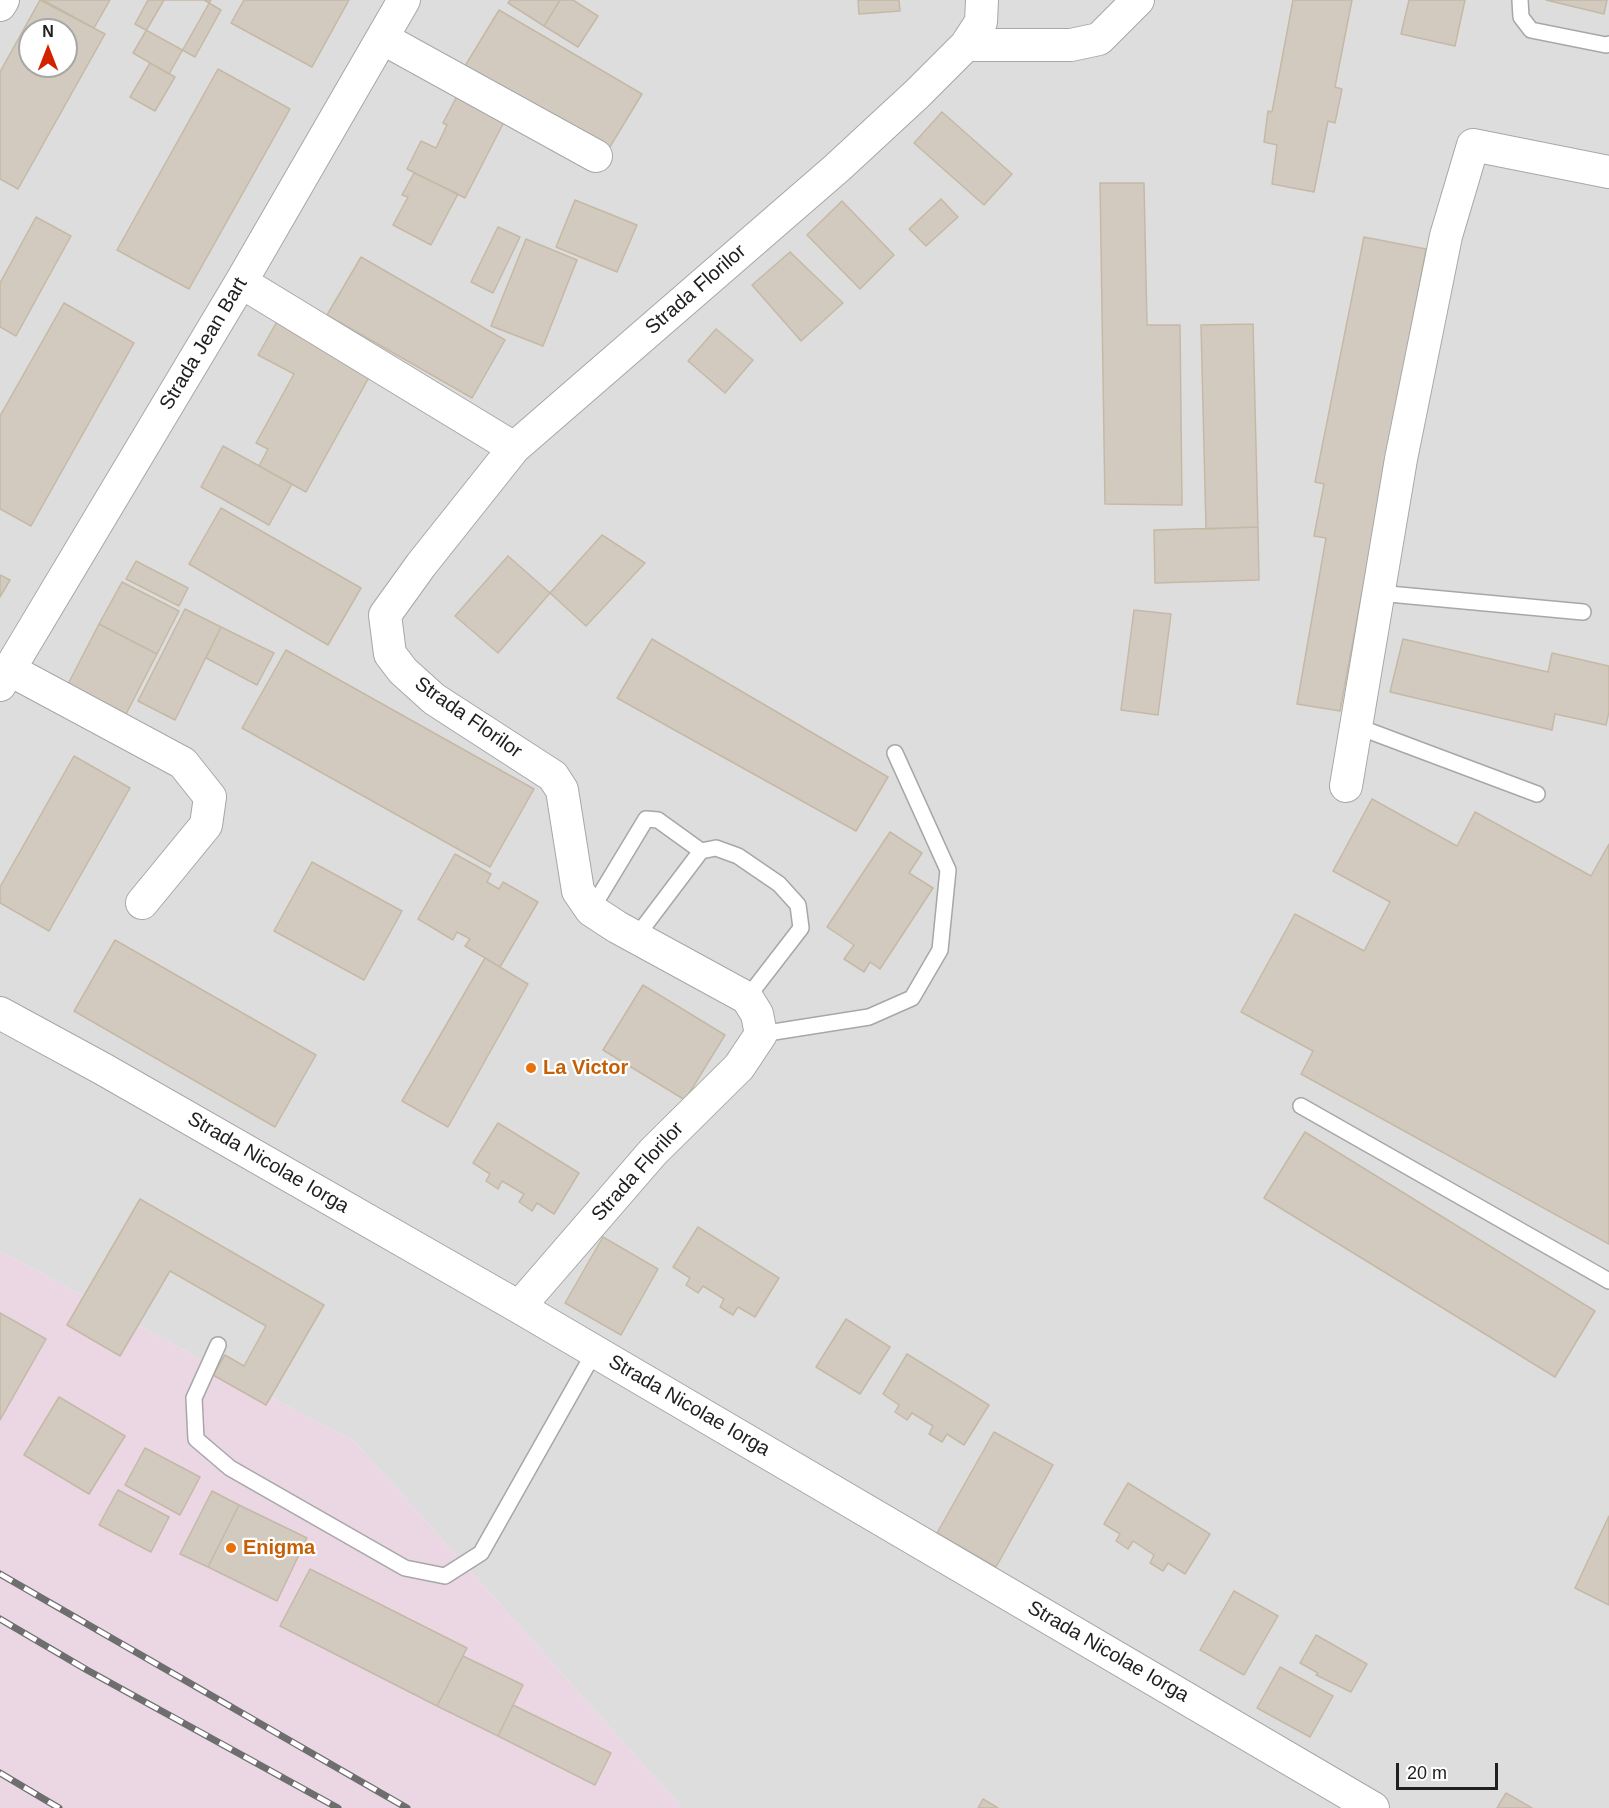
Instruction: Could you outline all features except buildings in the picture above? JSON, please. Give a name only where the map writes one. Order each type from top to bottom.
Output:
[{"type":"street","points":[[0,5],[3,0]]},
{"type":"street","name":"Strada Jean Bart","points":[[5,678],[241,282],[404,0]]},
{"type":"street","name":"Strada Florilor","points":[[591,910],[578,891],[562,790],[553,776],[434,699],[403,672],[390,654],[385,615],[514,447],[837,168],[917,94],[966,45],[981,22],[982,0]]},
{"type":"street","points":[[966,45],[1071,45],[1099,39],[1138,0]]},
{"type":"street","points":[[382,38],[596,156]]},
{"type":"street","points":[[1346,786],[1401,459],[1446,236],[1473,145],[1609,172]]},
{"type":"street","points":[[241,282],[514,447]]},
{"type":"street","points":[[5,678],[183,763],[210,797],[206,825],[142,903]]},
{"type":"street","points":[[591,910],[747,998],[757,1014],[762,1034]]},
{"type":"street","name":"Strada Nicolae Iorga","points":[[0,1013],[103,1069],[519,1306],[1374,1808]]},
{"type":"street","name":"Strada Florilor","points":[[519,1306],[653,1152],[739,1067],[762,1034]]},
{"type":"lane","points":[[1520,0],[1521,16],[1531,30],[1609,44]]},
{"type":"lane","points":[[1378,593],[1583,612]]},
{"type":"lane","points":[[1356,726],[1537,794]]},
{"type":"lane","points":[[762,1034],[869,1017],[912,998],[940,950],[948,870],[895,753]]},
{"type":"lane","points":[[591,910],[646,819],[658,820],[701,851]]},
{"type":"lane","points":[[636,937],[701,851],[716,848],[738,856],[780,884],[798,904],[801,928],[747,998]]},
{"type":"lane","points":[[1301,1106],[1609,1281]]},
{"type":"lane","points":[[218,1345],[194,1398],[196,1439],[230,1468],[405,1568],[445,1576],[481,1553],[595,1351]]},
{"type":"shaded area","points":[[0,0],[1609,0],[1609,1808],[682,1808],[355,1442],[0,1251]]},
{"type":"shaded area","points":[[0,1251],[355,1442],[682,1808],[0,1808]]},
{"type":"railway","points":[[0,1574],[407,1808]]},
{"type":"railway","points":[[0,1619],[87,1670],[338,1808]]},
{"type":"railway","points":[[0,1773],[59,1808]]},
{"type":"place","name":"La Victor","points":[[531,1068]]},
{"type":"place","name":"Enigma","points":[[231,1548]]}]
